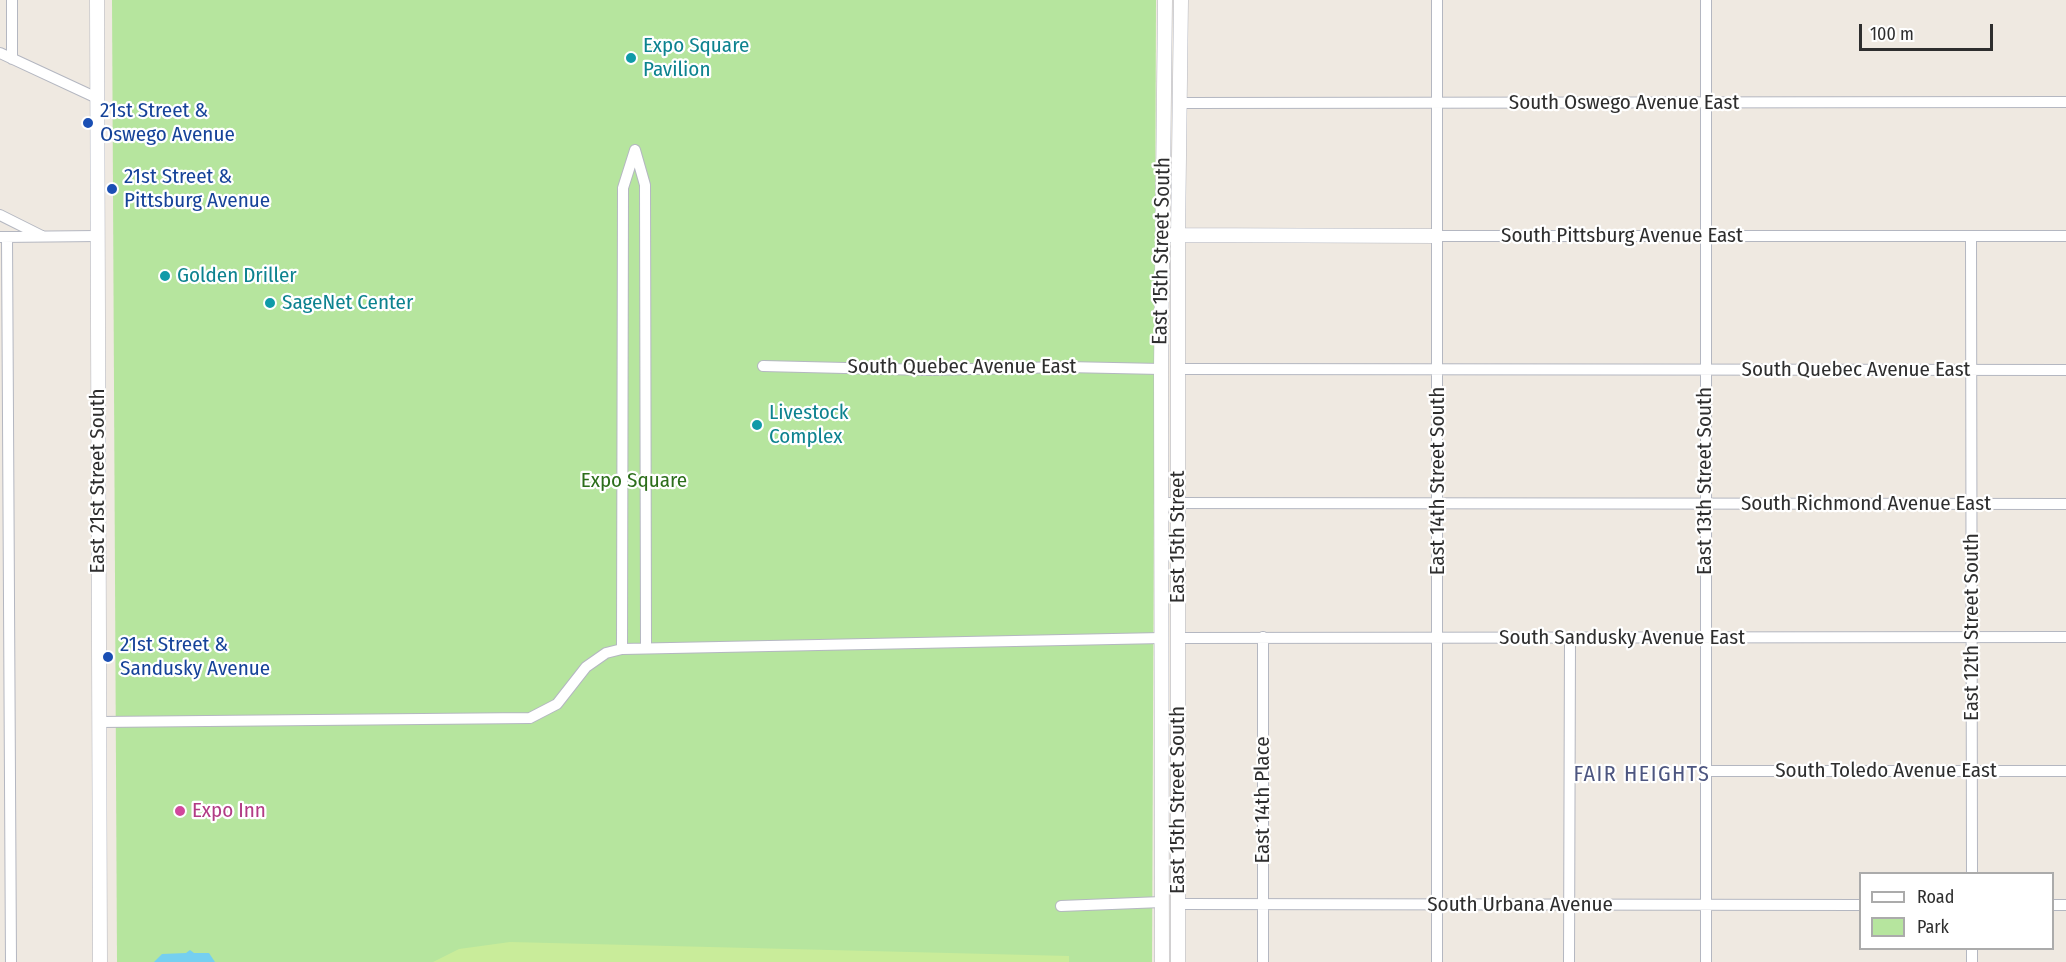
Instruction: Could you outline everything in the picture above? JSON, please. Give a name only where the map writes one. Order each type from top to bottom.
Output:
[{"type":"main road","name":"East 21st Street South","points":[[97,0],[100,962]]},
{"type":"main road","name":"East 15th Street South","points":[[1162,502],[1165,0]]},
{"type":"main road","name":"East 15th Street South","points":[[1178,437],[1181,0]]},
{"type":"main road","points":[[1165,103],[1181,103]]},
{"type":"main road","name":"South Pittsburg Avenue East","points":[[1162,234],[1437,236]]},
{"type":"main road","points":[[1161,369],[1178,369]]},
{"type":"main road","name":"East 15th Street","points":[[1178,437],[1178,638]]},
{"type":"main road","name":"East 15th Street","points":[[1162,502],[1162,638]]},
{"type":"main road","name":"East 15th Street South","points":[[1162,638],[1162,962]]},
{"type":"main road","points":[[1162,638],[1178,638]]},
{"type":"main road","name":"East 15th Street South","points":[[1178,638],[1178,962]]},
{"type":"main road","points":[[1162,902],[1179,904]]},
{"type":"street","points":[[12,0],[12,58]]},
{"type":"street","name":"East 14th Street South","points":[[1437,0],[1437,962]]},
{"type":"street","name":"East 13th Street South","points":[[1706,0],[1704,638],[1706,962]]},
{"type":"street","points":[[0,53],[97,98]]},
{"type":"street","name":"South Oswego Avenue East","points":[[1181,103],[2066,102]]},
{"type":"street","points":[[622,649],[623,188],[635,150],[645,185],[646,648]]},
{"type":"street","points":[[0,215],[45,237]]},
{"type":"street","points":[[11,962],[5,853],[4,237],[98,236]]},
{"type":"street","name":"South Pittsburg Avenue East","points":[[1437,236],[2066,236]]},
{"type":"street","name":"East 12th Street South","points":[[1971,236],[1972,872]]},
{"type":"street","name":"South Quebec Avenue East","points":[[763,366],[927,370],[1066,367],[1161,369]]},
{"type":"street","name":"South Quebec Avenue East","points":[[1178,369],[2066,369]]},
{"type":"street","name":"South Richmond Avenue East","points":[[1162,502],[2066,504]]},
{"type":"street","name":"East 14th Place","points":[[1263,637],[1263,962]]},
{"type":"street","name":"South Sandusky Avenue East","points":[[1178,638],[2066,637]]},
{"type":"street","points":[[99,722],[530,718],[556,704],[586,667],[606,652],[622,649],[1162,638]]},
{"type":"street","points":[[1569,962],[1570,638]]},
{"type":"street","name":"South Toledo Avenue East","points":[[1705,771],[2066,771]]},
{"type":"street","points":[[1061,906],[1162,902]]},
{"type":"street","name":"South Urbana Avenue","points":[[1179,904],[1859,905]]},
{"type":"green space","name":"Expo Square","points":[[112,0],[1156,0],[1152,962],[117,962]]},
{"type":"green space","points":[[510,942],[1069,956],[1069,962],[433,962],[459,949]]},
{"type":"water","points":[[190,950],[194,953],[209,953],[215,962],[154,962],[162,954],[186,953]]},
{"type":"place","name":"Expo Square Pavilion","points":[[631,58]]},
{"type":"place","name":"21st Street & Oswego Avenue","points":[[88,123]]},
{"type":"place","name":"21st Street & Pittsburg Avenue","points":[[112,189]]},
{"type":"place","name":"Golden Driller","points":[[165,276]]},
{"type":"place","name":"SageNet Center","points":[[270,303]]},
{"type":"place","name":"Livestock Complex","points":[[757,425]]},
{"type":"place","name":"21st Street & Sandusky Avenue","points":[[108,657]]},
{"type":"place","name":"Expo Inn","points":[[180,811]]},
{"type":"district","name":"FAIR HEIGHTS","points":[[1642,775]]}]
